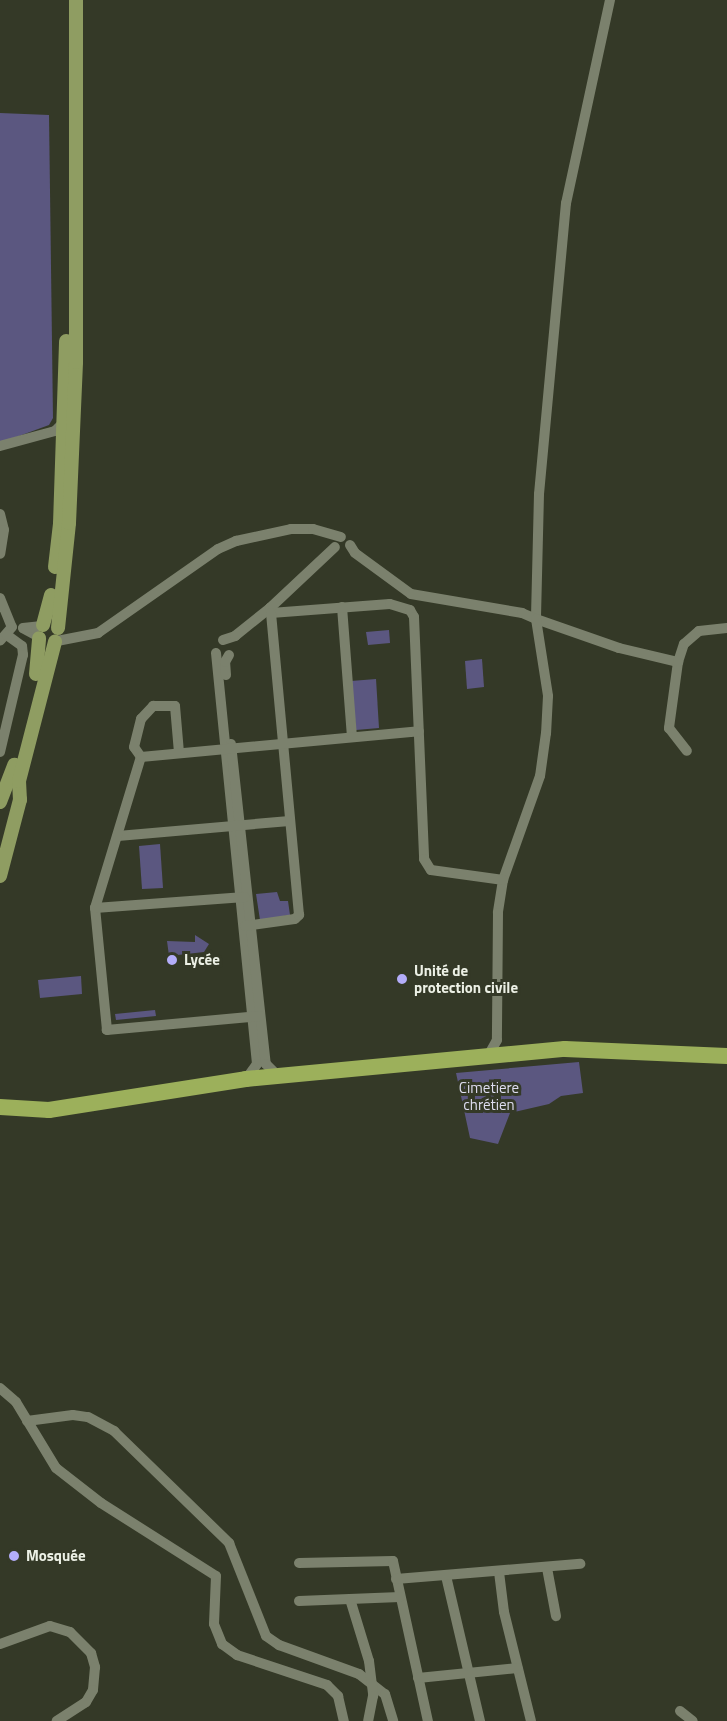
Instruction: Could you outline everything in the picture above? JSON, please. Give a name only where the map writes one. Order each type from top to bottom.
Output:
[{"type":"highway","points":[[0,1107],[49,1110],[246,1078],[582,1048],[727,1056]]},
{"type":"highway","points":[[0,1115],[51,1116],[184,1091],[584,1055],[727,1064]]},
{"type":"main road","points":[[0,876],[40,661],[41,632],[49,610],[60,524],[68,0]]},
{"type":"main road","points":[[0,839],[57,636],[69,524],[75,373],[76,0]]},
{"type":"main road","points":[[41,632],[46,644],[57,636]]},
{"type":"main road","points":[[0,802],[15,787]]},
{"type":"street","points":[[488,1056],[497,1040],[498,913],[503,880],[543,760],[548,696],[536,619],[539,494],[566,203],[610,0]]},
{"type":"street","points":[[0,446],[61,430]]},
{"type":"street","points":[[0,514],[4,530],[0,554]]},
{"type":"street","points":[[57,636],[72,640],[98,633],[218,549],[236,540],[291,529],[340,546],[411,594],[522,613],[619,648],[678,662]]},
{"type":"street","points":[[246,1078],[257,1064],[256,1016],[216,645],[235,636],[270,610],[340,546]]},
{"type":"street","points":[[0,598],[6,634],[22,646],[23,655],[0,752]]},
{"type":"street","points":[[270,610],[401,605],[414,617],[427,866],[438,872],[503,880]]},
{"type":"street","points":[[342,608],[352,737]]},
{"type":"street","points":[[246,926],[295,919],[299,915],[270,610]]},
{"type":"street","points":[[6,634],[23,628],[41,632]]},
{"type":"street","points":[[687,751],[669,728],[678,662],[684,644],[699,631],[727,628]]},
{"type":"street","points":[[228,749],[225,662],[235,636]]},
{"type":"street","points":[[223,640],[230,652]]},
{"type":"street","points":[[216,653],[230,652]]},
{"type":"street","points":[[179,753],[174,706],[153,706],[141,719],[135,747],[141,757],[95,908],[107,1030],[256,1016]]},
{"type":"street","points":[[141,757],[419,731]]},
{"type":"street","points":[[118,836],[289,821]]},
{"type":"street","points":[[95,908],[243,897]]},
{"type":"street","points":[[256,1016],[266,1064],[277,1075]]},
{"type":"street","points":[[497,1040],[502,1049],[512,1054]]},
{"type":"street","points":[[0,1388],[16,1402],[56,1468],[78,1486],[216,1576],[214,1624],[222,1644],[237,1655],[327,1685],[338,1696],[344,1721]]},
{"type":"street","points":[[27,1421],[73,1415],[88,1417],[114,1431],[229,1544],[266,1636],[279,1645],[359,1674],[388,1698],[393,1721]]},
{"type":"street","points":[[299,1563],[393,1561],[428,1721]]},
{"type":"street","points":[[396,1579],[580,1564]]},
{"type":"street","points":[[547,1568],[556,1616]]},
{"type":"street","points":[[499,1572],[504,1612],[531,1721]]},
{"type":"street","points":[[446,1576],[480,1721]]},
{"type":"street","points":[[299,1601],[400,1597]]},
{"type":"street","points":[[350,1599],[372,1684],[373,1711],[368,1721]]},
{"type":"street","points":[[0,1644],[50,1626],[70,1632],[91,1653],[95,1667],[93,1690],[86,1702],[57,1721]]},
{"type":"street","points":[[418,1677],[518,1668]]},
{"type":"street","points":[[680,1711],[693,1721]]},
{"type":"green space","points":[[0,113],[49,115],[53,418],[49,425],[0,443]]},
{"type":"green space","points":[[389,630],[390,643],[368,645],[366,632]]},
{"type":"green space","points":[[482,659],[484,687],[467,689],[465,661]]},
{"type":"green space","points":[[376,679],[379,728],[356,730],[351,681]]},
{"type":"green space","points":[[160,844],[163,888],[142,889],[139,846]]},
{"type":"green space","points":[[277,892],[280,901],[288,901],[290,915],[260,920],[256,894]]},
{"type":"green space","points":[[195,935],[209,944],[204,952],[169,956],[167,941],[195,942]]},
{"type":"green space","points":[[81,976],[82,994],[40,998],[38,980]]},
{"type":"green space","points":[[155,1010],[156,1016],[116,1020],[115,1014]]},
{"type":"green space","name":"Cimetiere chrétien","points":[[579,1062],[583,1093],[561,1096],[549,1104],[510,1113],[498,1144],[470,1138],[456,1073]]},
{"type":"place","name":"Lycée","points":[[172,960]]},
{"type":"place","name":"Unité de protection civile","points":[[402,979]]},
{"type":"place","name":"Mosquée","points":[[14,1556]]}]
